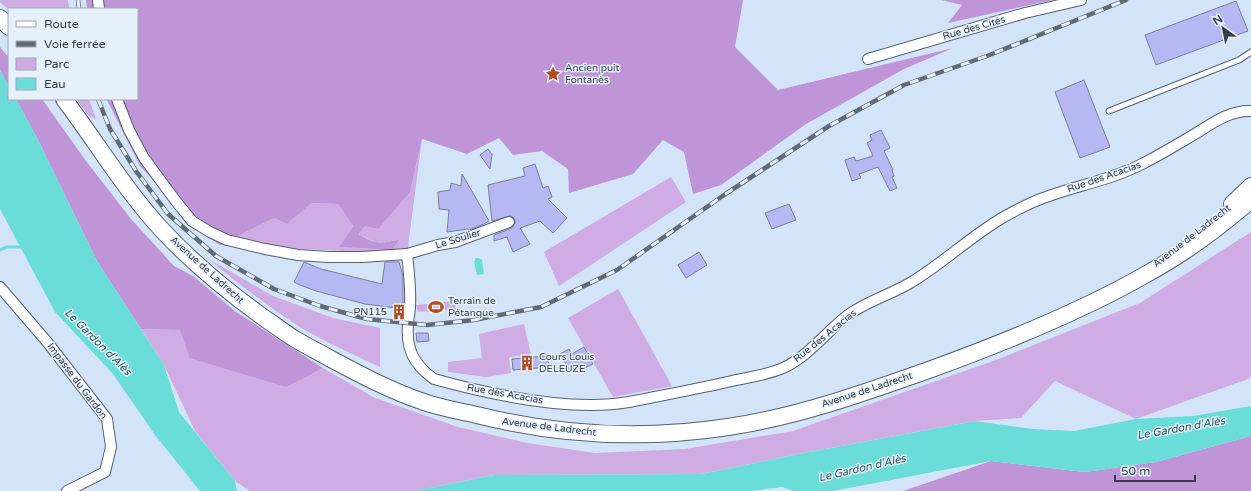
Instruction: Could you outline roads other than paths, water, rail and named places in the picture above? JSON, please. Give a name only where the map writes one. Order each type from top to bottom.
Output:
[{"type":"main road","points":[[0,18],[8,26]]},
{"type":"main road","name":"Avenue de Ladrecht","points":[[65,100],[92,140],[143,208],[164,232],[187,255],[237,298],[294,338],[363,377],[424,402],[498,420],[571,432],[639,435],[694,432],[730,427],[804,411],[934,368],[1057,320],[1130,283],[1183,253],[1220,226],[1251,200]]},
{"type":"main road","name":"Avenue de Ladrecht","points":[[1130,283],[1183,246],[1218,217],[1251,186]]},
{"type":"street","name":"Rue des Cités","points":[[868,59],[1025,13],[1081,0]]},
{"type":"street","name":"Le Soulier","points":[[117,100],[129,130],[144,158],[192,221],[227,240],[298,255],[362,257],[407,254],[455,242],[509,222]]},
{"type":"street","name":"Rue des Acacias","points":[[407,254],[410,307],[407,335],[415,361],[423,372],[434,379],[515,398],[595,406],[612,405],[762,374],[782,368],[811,350],[848,315],[909,284],[929,271],[981,231],[1004,217],[1048,196],[1108,178],[1136,167],[1162,154],[1228,115],[1243,111],[1251,111]]},
{"type":"street","name":"Impasse du Gardon","points":[[0,287],[48,344],[107,419],[111,447],[105,472],[66,491]]},
{"type":"lane","points":[[1109,111],[1238,60],[1251,52]]},
{"type":"water","name":"Le Gardon d'Alès","points":[[0,70],[8,85],[8,100],[17,100],[39,142],[97,261],[164,365],[179,412],[235,481],[237,491],[200,491],[155,435],[113,374],[55,312],[0,209]]},
{"type":"water","points":[[476,258],[482,260],[484,274],[477,275],[474,262]]},
{"type":"water","name":"Le Gardon d'Alès","points":[[1251,406],[1251,436],[1156,462],[1085,472],[991,461],[833,491],[794,491],[782,487],[751,491],[415,491],[494,475],[701,474],[975,421],[1032,429],[1074,431],[1136,419],[1193,416]]},
{"type":"waterway","points":[[0,250],[7,247],[23,247]]},
{"type":"railway","points":[[78,0],[79,8]]},
{"type":"railway","points":[[98,100],[110,129],[136,171],[168,214],[216,256],[274,289],[320,306],[367,319],[427,325],[474,320],[541,307],[617,270],[724,195],[829,126],[904,85],[987,56],[1126,0]]},
{"type":"place","name":"Ancien puit Fontanès","points":[[553,74]]},
{"type":"place","name":"Terrain de Pétanque","points":[[436,307]]},
{"type":"place","name":"PN115","points":[[399,312]]},
{"type":"place","name":"Cours Louis DELEUZE","points":[[527,363]]}]
